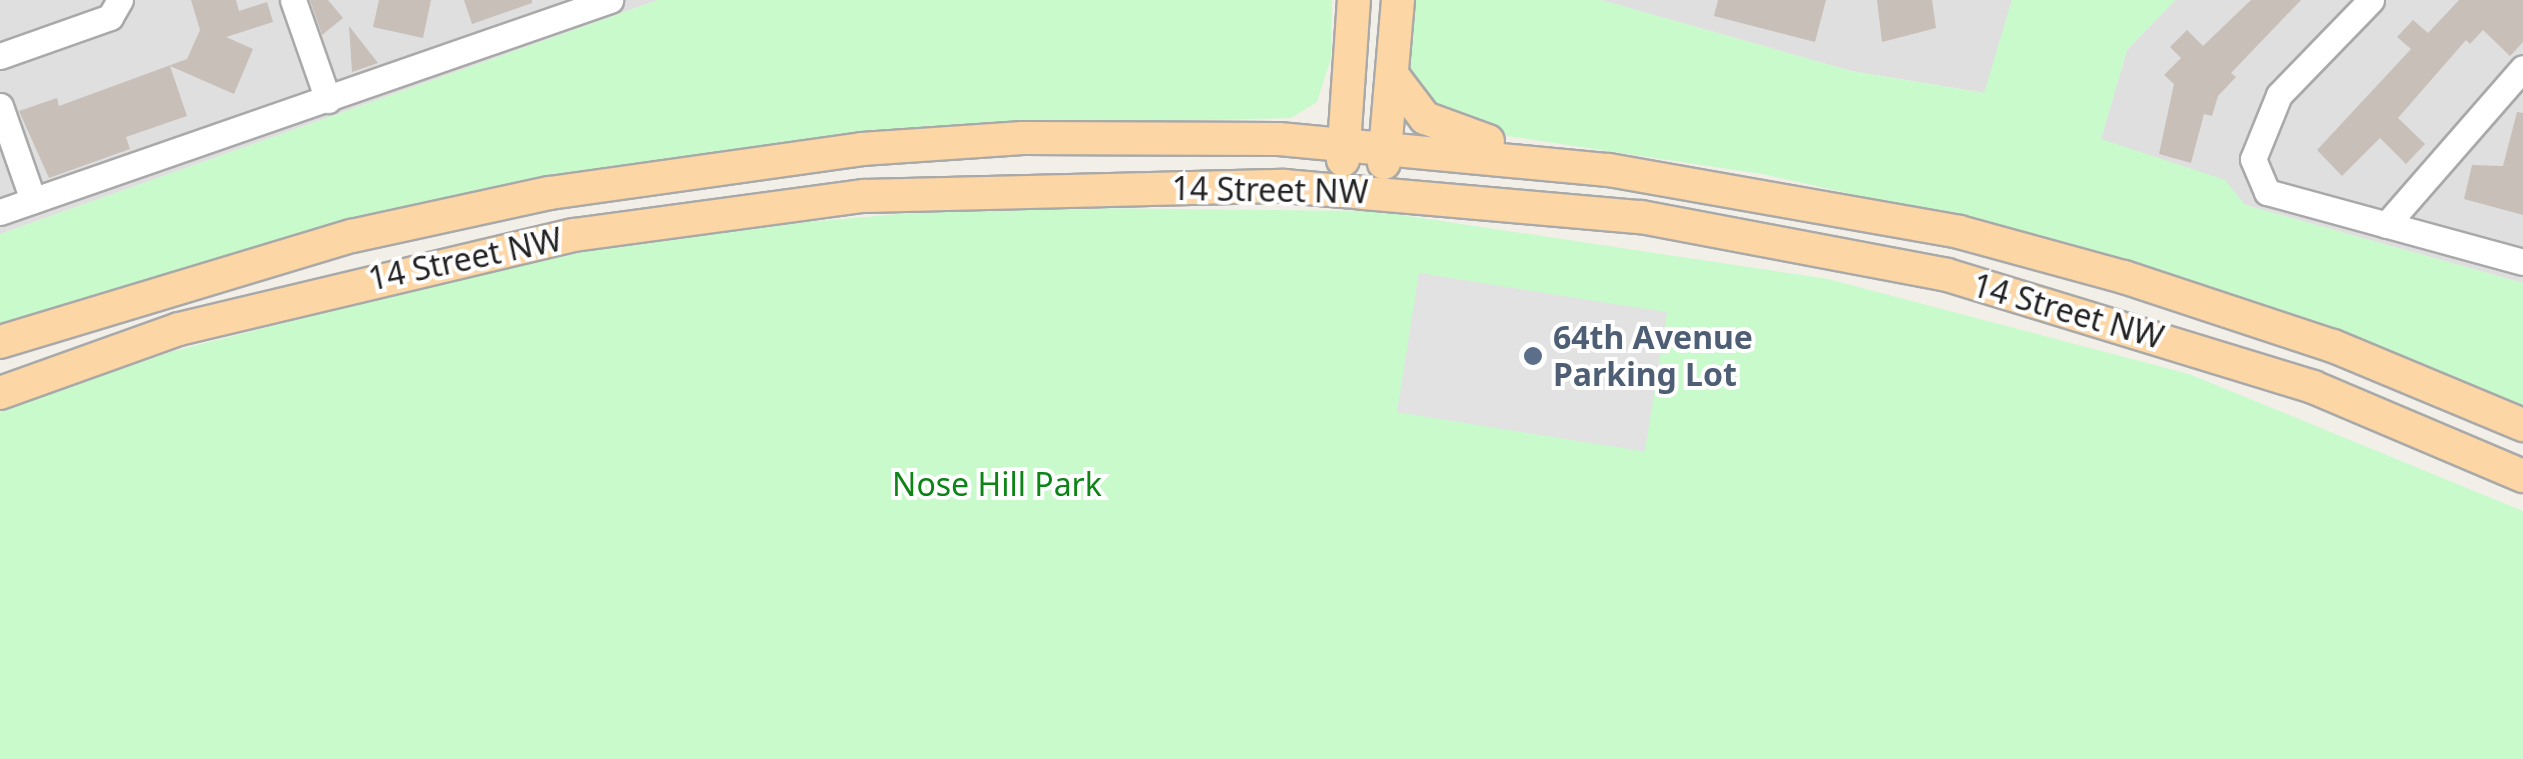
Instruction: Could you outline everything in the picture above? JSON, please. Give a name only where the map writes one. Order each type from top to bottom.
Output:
[{"type":"main road","points":[[1382,192],[1398,0]]},
{"type":"main road","points":[[1279,139],[1320,119],[1330,104],[1354,6]]},
{"type":"main road","points":[[1342,189],[1354,6]]},
{"type":"main road","points":[[1393,76],[1425,118],[1466,138],[1591,159],[1609,170]]},
{"type":"main road","name":"14 Street NW","points":[[0,342],[352,236],[550,193],[862,149],[1023,138],[1279,139],[1385,145],[1609,170],[1815,202],[2124,277],[2333,346],[2523,424]]},
{"type":"main road","name":"14 Street NW","points":[[0,393],[178,329],[574,235],[864,196],[1342,189],[1641,217],[1947,275],[2314,387],[2523,476]]},
{"type":"street","points":[[0,56],[110,16],[120,0]]},
{"type":"street","points":[[293,0],[328,100]]},
{"type":"street","points":[[0,212],[610,0]]},
{"type":"street","points":[[2370,0],[2279,96],[2254,160],[2267,192],[2523,262]]},
{"type":"street","points":[[2386,224],[2521,74]]},
{"type":"street","points":[[0,106],[33,200]]},
{"type":"shaded area","points":[[0,0],[658,0],[0,234]]},
{"type":"shaded area","points":[[1601,0],[2012,0],[1985,93],[1851,71]]},
{"type":"shaded area","points":[[2175,0],[2523,0],[2523,283],[2245,205],[2101,139],[2127,50]]},
{"type":"shaded area","name":"64th Avenue Parking Lot","points":[[1419,273],[1667,312],[1645,452],[1397,412]]},
{"type":"green space","points":[[658,0],[1332,0],[1331,58],[1317,102],[1291,118],[1021,124],[549,177],[353,219],[0,324],[0,234]]},
{"type":"green space","points":[[1412,0],[1601,0],[1851,71],[1984,93],[2012,0],[2175,0],[2127,50],[2101,139],[2225,180],[2245,205],[2523,283],[2523,409],[2196,283],[2066,242],[1762,174],[1487,133],[1419,99],[1408,60]]},
{"type":"green space","name":"Nose Hill Park","points":[[979,207],[1375,211],[1828,279],[2189,374],[2523,511],[2523,759],[0,759],[0,411],[170,352],[532,259],[727,229]]},
{"type":"building","points":[[191,0],[236,0],[239,11],[267,2],[273,22],[226,37],[253,49],[234,94],[170,66],[187,116],[126,137],[130,149],[49,178],[19,111],[57,98],[59,106],[187,59],[200,30]]},
{"type":"building","points":[[310,0],[328,0],[343,18],[322,35]]},
{"type":"building","points":[[379,0],[431,0],[423,38],[373,27]]},
{"type":"building","points":[[464,0],[532,0],[532,3],[472,24]]},
{"type":"building","points":[[1718,0],[1826,0],[1815,42],[1714,16]]},
{"type":"building","points":[[1877,0],[1932,0],[1936,28],[1882,42]]},
{"type":"building","points":[[2251,0],[2301,0],[2231,73],[2236,77],[2218,96],[2212,116],[2204,114],[2191,163],[2159,154],[2174,84],[2164,75],[2181,58],[2170,47],[2187,30],[2203,46]]},
{"type":"building","points":[[2459,0],[2523,0],[2523,42],[2510,56],[2483,30],[2470,44],[2466,40],[2398,118],[2425,144],[2406,164],[2380,138],[2342,176],[2317,150],[2411,49],[2397,37],[2413,20],[2428,33]]},
{"type":"building","points":[[349,26],[378,63],[352,72]]},
{"type":"building","points":[[2517,112],[2523,113],[2523,215],[2464,199],[2472,165],[2503,166]]},
{"type":"place","name":"64th Avenue Parking Lot","points":[[1533,356]]}]
